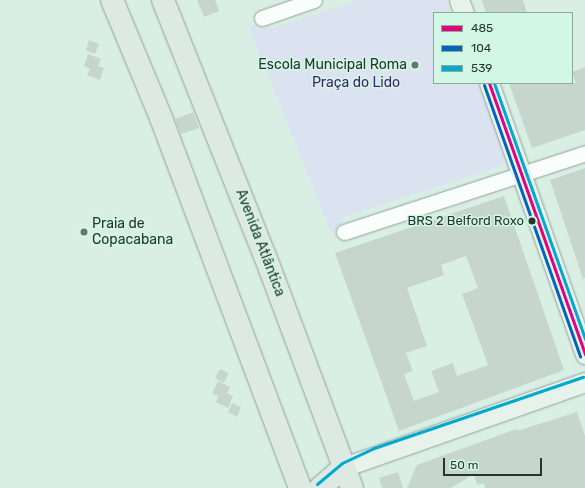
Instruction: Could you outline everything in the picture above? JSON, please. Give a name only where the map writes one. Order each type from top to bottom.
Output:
[{"type":"highway","points":[[112,0],[161,118],[300,488]]},
{"type":"highway","name":"Avenida Atlântica","points":[[163,0],[268,262],[352,488]]},
{"type":"highway","points":[[320,488],[344,467]]},
{"type":"main road","points":[[459,0],[464,12]]},
{"type":"main road","points":[[489,84],[585,354]]},
{"type":"main road","points":[[344,467],[585,382]]},
{"type":"street","points":[[262,18],[314,0]]},
{"type":"street","points":[[344,232],[521,176],[585,153]]},
{"type":"green space","name":"Praça do Lido","points":[[358,0],[446,0],[451,12],[433,12],[433,84],[477,84],[504,153],[504,161],[498,167],[344,217],[336,231],[331,233],[249,28],[258,24],[264,28],[276,27]]},
{"type":"building","points":[[197,0],[215,0],[219,11],[204,17]]},
{"type":"building","points":[[482,0],[523,0],[527,12],[486,12]]},
{"type":"building","points":[[89,40],[99,44],[95,54],[86,50]]},
{"type":"building","points":[[88,54],[101,59],[98,66],[104,68],[100,80],[87,75],[90,69],[84,66]]},
{"type":"building","points":[[585,67],[585,130],[532,148],[509,84],[573,84],[576,83],[573,72]]},
{"type":"building","points":[[193,112],[199,128],[181,134],[175,119]]},
{"type":"building","points":[[585,168],[585,278],[583,279],[550,180]]},
{"type":"building","points":[[504,196],[564,370],[399,431],[335,253]],"holes":[[[466,256],[478,288],[462,294],[488,365],[457,376],[453,363],[431,371],[439,392],[414,401],[404,374],[413,371],[406,353],[427,346],[407,288],[444,275],[441,265]]]},
{"type":"building","points":[[220,369],[229,373],[224,383],[215,378]]},
{"type":"building","points":[[218,381],[230,387],[227,393],[233,396],[228,408],[216,402],[218,396],[212,393]]},
{"type":"building","points":[[232,403],[241,407],[237,417],[228,412]]},
{"type":"building","points":[[577,412],[585,436],[585,488],[485,488],[484,483],[477,485],[474,474],[451,488],[407,488],[417,465],[516,429],[517,431]]},
{"type":"building","points":[[398,472],[403,488],[382,488],[379,478]]},
{"type":"transit line","name":"485","points":[[489,84],[585,354]]},
{"type":"transit line","name":"539","points":[[494,84],[585,339]]},
{"type":"transit line","name":"104","points":[[484,85],[580,356]]},
{"type":"transit line","name":"539","points":[[317,484],[342,463],[374,448],[583,377]]},
{"type":"place","name":"Escola Municipal Roma","points":[[415,65]]},
{"type":"place","name":"BRS 2 Belford Roxo","points":[[532,221]]},
{"type":"place","name":"Praia de Copacabana","points":[[84,232]]}]
